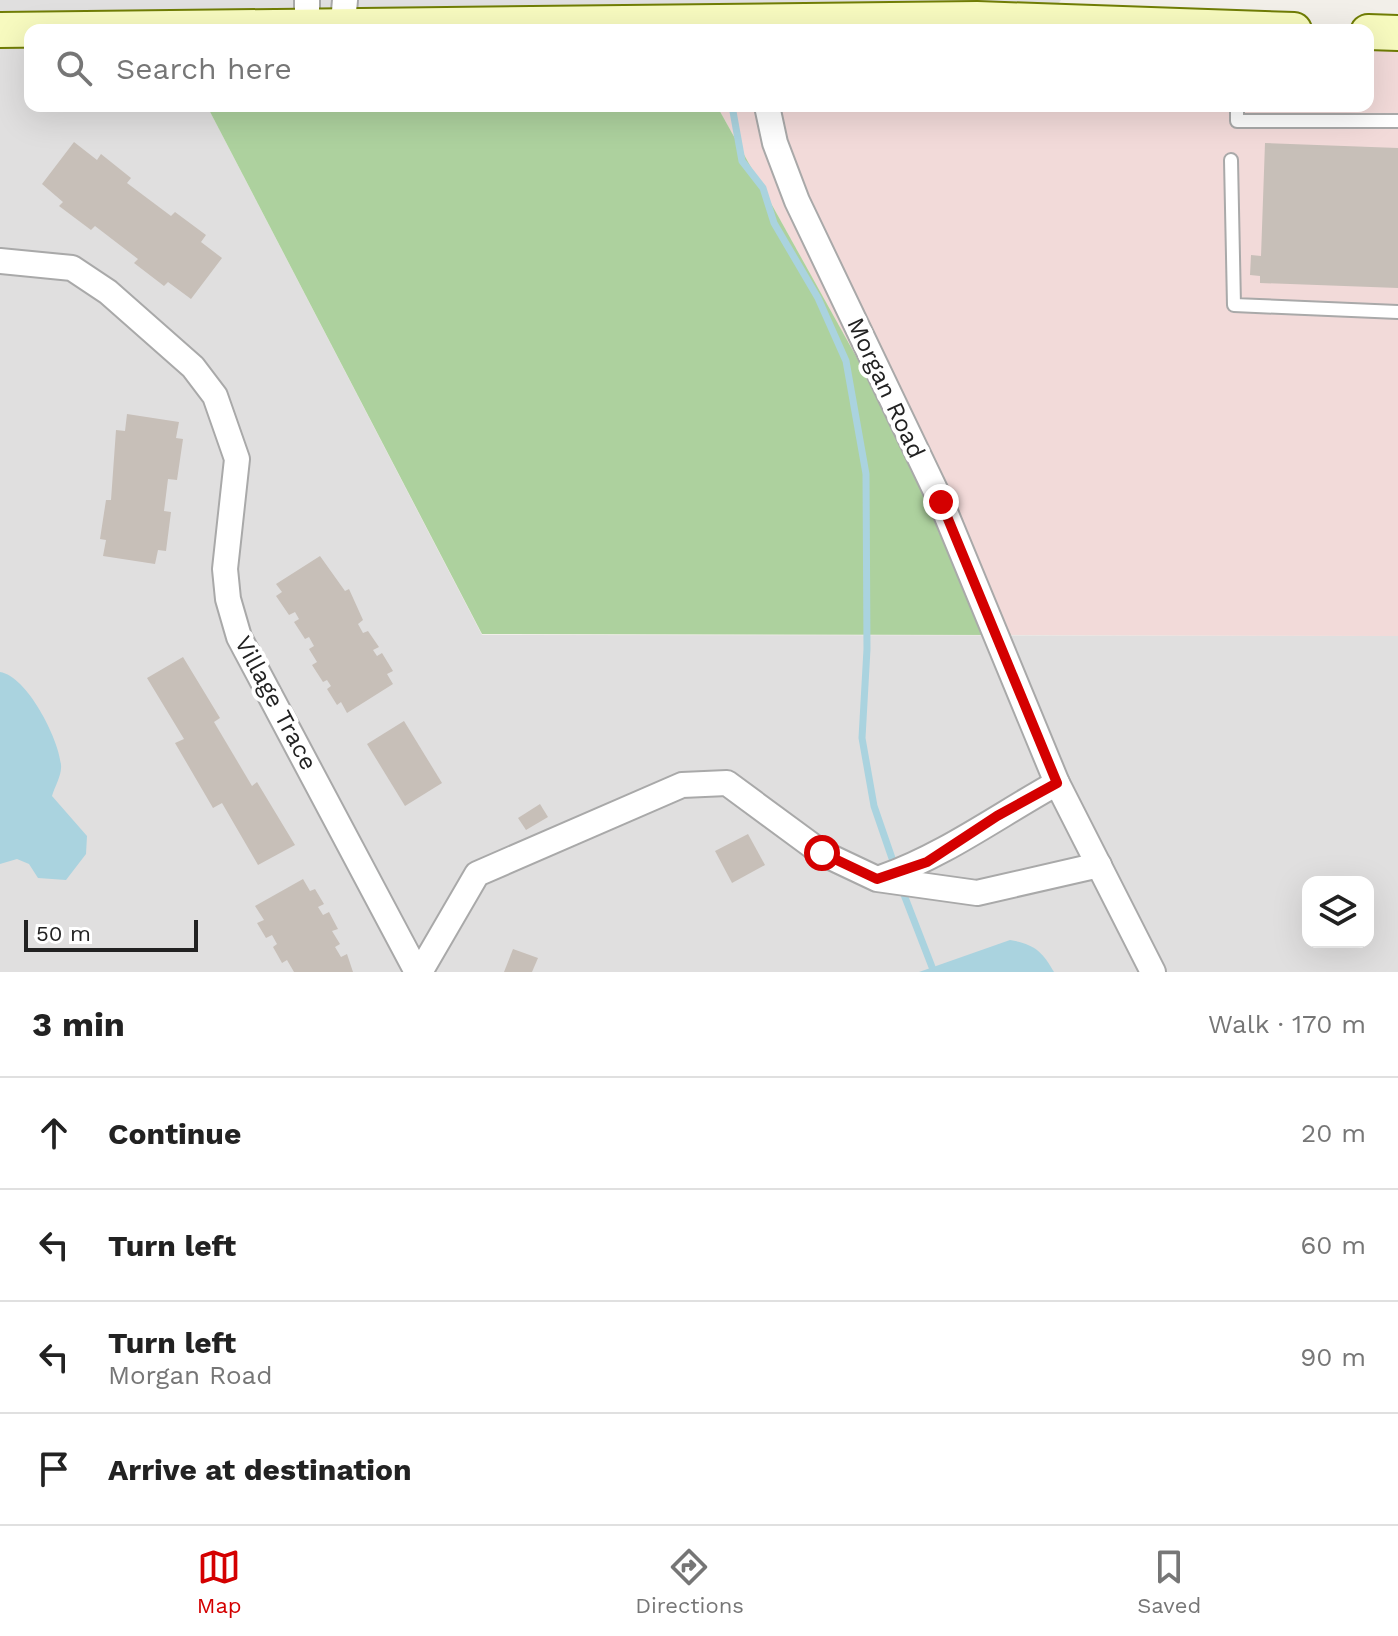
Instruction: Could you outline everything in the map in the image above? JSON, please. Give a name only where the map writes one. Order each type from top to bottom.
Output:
[{"type":"street","points":[[783,24],[977,9],[1170,24]]},
{"type":"street","points":[[102,24],[344,12],[698,24]]},
{"type":"street","points":[[0,30],[24,29]]},
{"type":"street","points":[[1374,32],[1398,33]]},
{"type":"street","name":"Morgan Road","points":[[768,112],[775,143],[797,201],[941,502],[1057,783],[1153,972]]},
{"type":"street","name":"Village Trace","points":[[0,261],[72,268],[108,292],[193,367],[215,396],[237,459],[225,569],[228,599],[239,637],[419,972]]},
{"type":"street","points":[[419,972],[477,874],[682,785],[727,783],[822,853],[877,879],[977,893],[1099,865]]},
{"type":"street","points":[[877,879],[927,862],[997,816],[1057,783]]},
{"type":"lane","points":[[1237,112],[1237,121],[1398,121]]},
{"type":"lane","points":[[1231,160],[1234,305],[1398,312]]},
{"type":"shaded area","points":[[0,0],[1061,0],[1043,24],[24,24],[24,112],[210,112],[482,635],[1398,636],[1398,972],[0,972]]},
{"type":"shaded area","points":[[1374,51],[1398,51],[1398,636],[1011,635],[720,112],[1374,112]]},
{"type":"green space","points":[[210,112],[720,112],[1011,635],[482,634]]},
{"type":"water","points":[[0,672],[10,676],[31,696],[48,725],[61,765],[52,796],[87,836],[86,854],[66,880],[38,878],[29,864],[17,859],[0,864]]},
{"type":"water","points":[[1010,940],[1036,950],[1054,972],[919,972]]},
{"type":"building","points":[[74,142],[97,160],[101,154],[131,178],[127,183],[171,216],[175,212],[206,235],[201,242],[222,258],[191,299],[168,282],[164,286],[134,263],[138,259],[95,226],[91,230],[59,206],[63,202],[42,184]]},
{"type":"building","points":[[1265,143],[1398,148],[1398,288],[1260,283],[1260,276],[1250,275],[1251,255],[1261,256]]},
{"type":"building","points":[[127,414],[179,422],[176,438],[183,439],[177,480],[168,479],[164,511],[171,512],[166,551],[158,550],[155,564],[103,556],[106,540],[100,539],[106,500],[111,500],[116,430],[125,431]]},
{"type":"building","points":[[320,556],[345,591],[349,589],[363,620],[358,624],[363,633],[368,631],[379,647],[373,650],[377,656],[382,653],[393,671],[387,674],[393,684],[347,713],[341,702],[337,705],[327,689],[331,686],[327,680],[323,682],[312,665],[317,662],[309,649],[314,646],[309,637],[305,639],[294,622],[299,619],[295,612],[289,615],[276,596],[282,592],[276,584]]},
{"type":"building","points":[[183,657],[220,718],[214,722],[252,786],[257,782],[295,845],[258,865],[222,803],[213,808],[175,743],[184,739],[147,678]]},
{"type":"building","points":[[404,721],[442,783],[405,806],[367,744]]},
{"type":"building","points":[[540,804],[548,817],[526,830],[518,818]]},
{"type":"building","points":[[748,834],[765,865],[732,883],[715,851]]},
{"type":"building","points":[[303,879],[310,891],[315,889],[324,904],[318,907],[323,915],[329,912],[338,929],[332,931],[340,944],[335,947],[341,957],[347,954],[353,972],[294,972],[287,960],[282,963],[273,947],[277,944],[272,935],[266,938],[257,923],[264,920],[255,906]]},
{"type":"building","points":[[513,949],[538,958],[532,972],[504,972]]},
{"type":"waterway","points":[[733,112],[742,161],[763,188],[774,223],[818,298],[846,361],[866,474],[867,649],[862,738],[874,806],[895,867]]},
{"type":"waterway","points":[[901,887],[932,967]]},
{"type":"route","points":[[822,853],[877,879],[927,862],[997,816],[1057,783],[941,502]]}]
